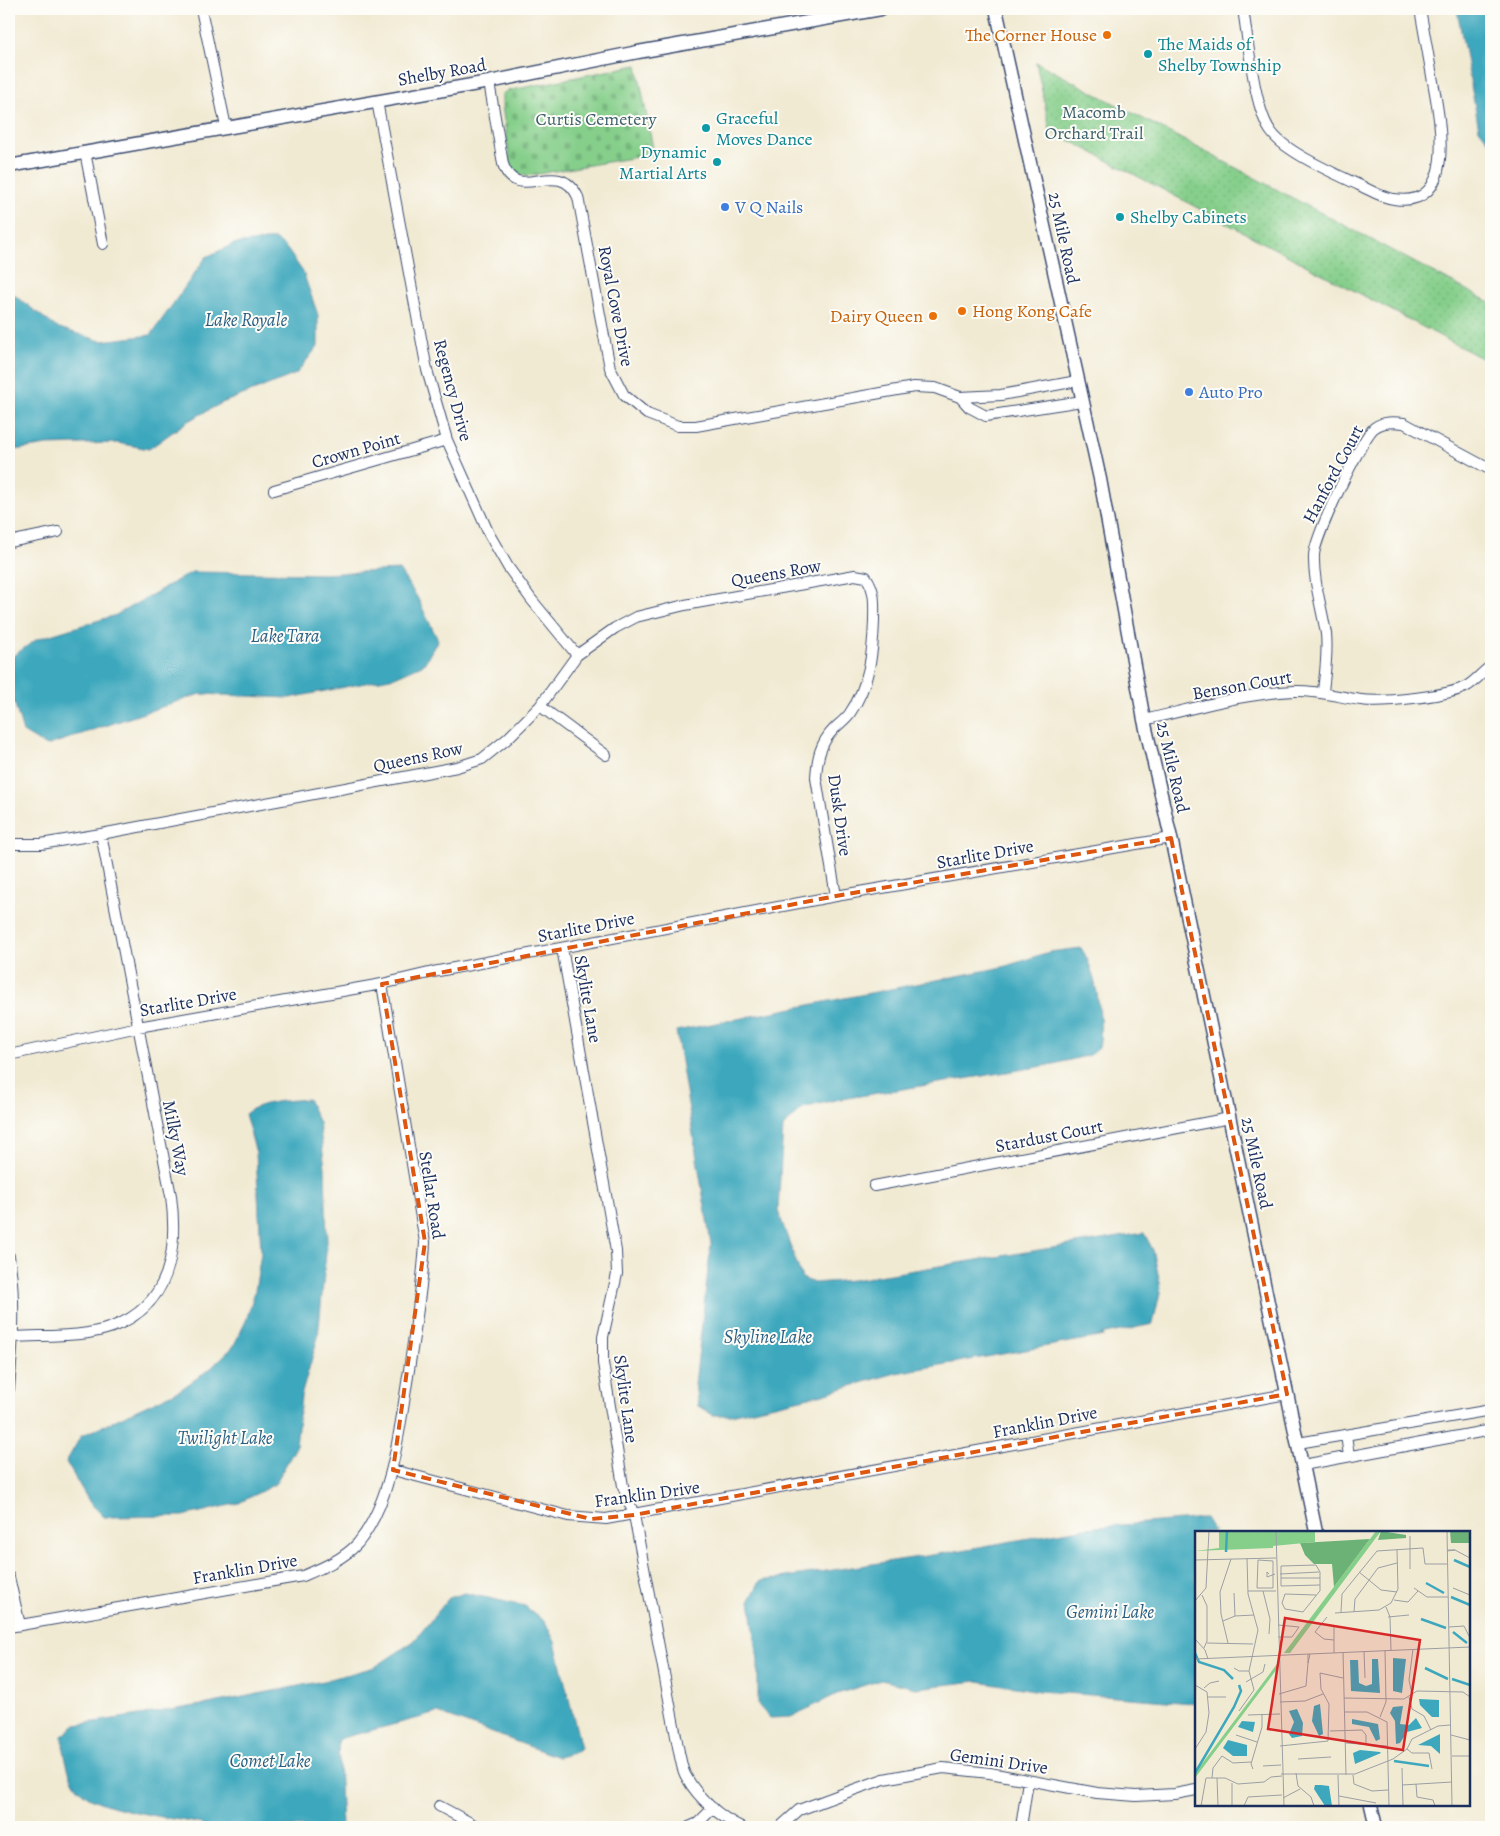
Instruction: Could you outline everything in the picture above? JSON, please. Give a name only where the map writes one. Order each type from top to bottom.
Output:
[{"type":"street","points":[[201,9],[226,127]]},
{"type":"street","name":"Shelby Road","points":[[9,166],[489,82],[638,52],[881,9]]},
{"type":"street","name":"25 Mile Road","points":[[996,9],[1100,479],[1144,720],[1171,838],[1316,1531]]},
{"type":"street","points":[[1243,9],[1260,106],[1272,133],[1282,143],[1332,171],[1382,196],[1400,200],[1414,199],[1430,187],[1442,156],[1440,119],[1420,9]]},
{"type":"street","name":"Royal Cove Drive","points":[[489,82],[503,164],[508,175],[521,183],[558,178],[574,188],[578,197],[610,368],[624,395],[646,414],[663,422],[688,426],[729,421],[914,387],[935,388],[960,397],[1001,395],[1077,381]]},
{"type":"street","name":"Regency Drive","points":[[377,102],[427,370],[447,440],[488,534],[503,559],[531,599],[577,655]]},
{"type":"street","points":[[85,152],[102,244]]},
{"type":"street","name":"Royal Cove Drive","points":[[960,397],[969,407],[986,416],[1082,401]]},
{"type":"street","name":"Hanford Court","points":[[1323,691],[1326,636],[1314,567],[1314,552],[1326,515],[1368,435],[1380,424],[1404,423],[1491,470]]},
{"type":"street","name":"Crown Point","points":[[274,490],[447,440]]},
{"type":"street","points":[[9,542],[58,532]]},
{"type":"street","name":"Queens Row","points":[[9,844],[42,844],[101,834],[457,767],[482,759],[507,740],[540,706],[577,655],[615,628],[636,617],[662,610],[855,575],[866,577]]},
{"type":"street","name":"Dusk Drive","points":[[836,896],[816,778],[817,763],[819,751],[827,736],[849,714],[869,671],[874,636],[874,598],[872,586],[866,577]]},
{"type":"street","name":"Benson Court","points":[[1144,720],[1267,693],[1323,691],[1361,700],[1385,701],[1408,698],[1466,686],[1487,669]]},
{"type":"street","points":[[540,706],[606,755]]},
{"type":"street","name":"Milky Way","points":[[14,1337],[90,1332],[112,1327],[128,1319],[143,1309],[156,1294],[166,1275],[173,1249],[174,1223],[101,834]]},
{"type":"street","name":"Starlite Drive","points":[[9,1055],[138,1027],[382,984],[433,972],[836,896],[1171,838]]},
{"type":"street","name":"Skylite Lane","points":[[562,948],[616,1251],[617,1274],[603,1336],[603,1363],[623,1486],[634,1515],[679,1752],[686,1777],[713,1808],[730,1822],[741,1827]]},
{"type":"street","name":"Stellar Road","points":[[382,984],[425,1242],[423,1276],[393,1470]]},
{"type":"street","name":"Stardust Court","points":[[874,1186],[1230,1118]]},
{"type":"street","points":[[9,1256],[14,1298],[14,1337],[9,1389]]},
{"type":"street","name":"Franklin Drive","points":[[9,1627],[303,1576],[333,1563],[358,1543],[374,1514],[393,1470],[568,1516],[606,1519],[1287,1394]]},
{"type":"street","points":[[1298,1443],[1491,1410]]},
{"type":"street","points":[[1303,1465],[1491,1430]]},
{"type":"street","points":[[1346,1436],[1349,1456]]},
{"type":"street","points":[[9,1577],[20,1625]]},
{"type":"street","name":"Gemini Drive","points":[[780,1827],[799,1810],[884,1779],[943,1768],[972,1770],[1097,1793],[1136,1796],[1175,1794],[1195,1790]]},
{"type":"street","points":[[1021,1827],[1028,1781]]},
{"type":"street","points":[[439,1806],[478,1827]]},
{"type":"street","points":[[1371,1806],[1376,1827]]},
{"type":"street","points":[[689,1827],[698,1823],[713,1808]]},
{"type":"highlighted area","points":[[1171,838],[1287,1394],[634,1515],[591,1519],[393,1470],[425,1242],[382,984],[836,896]]},
{"type":"green space","name":"Macomb Orchard Trail","points":[[1036,62],[1491,303],[1491,363],[1050,130]]},
{"type":"green space","name":"Curtis Cemetery","points":[[637,65],[654,154],[526,176],[517,173],[511,167],[502,94],[507,91]]},
{"type":"water","points":[[1457,9],[1491,9],[1491,144],[1479,129]]},
{"type":"water","name":"Lake Royale","points":[[275,239],[287,249],[303,272],[318,315],[318,346],[296,374],[222,403],[188,421],[149,449],[117,443],[47,445],[9,451],[9,294],[13,294],[56,327],[101,341],[151,335],[206,257],[234,244]]},
{"type":"water","name":"Lake Tara","points":[[399,570],[417,597],[438,640],[424,664],[395,677],[290,698],[200,694],[46,746],[23,732],[11,691],[13,656],[37,639],[116,615],[192,572],[323,574]]},
{"type":"water","name":"Skyline Lake","points":[[1081,948],[1091,969],[1098,996],[1099,1048],[1090,1055],[1050,1065],[835,1100],[803,1108],[783,1127],[778,1211],[802,1278],[814,1283],[853,1280],[1144,1233],[1153,1250],[1161,1288],[1153,1324],[1101,1335],[1104,1336],[896,1373],[823,1394],[731,1415],[713,1415],[698,1406],[695,1384],[711,1244],[676,1031],[1003,967],[1049,952]]},
{"type":"water","name":"Twilight Lake","points":[[308,1099],[319,1123],[325,1167],[327,1242],[318,1337],[301,1396],[296,1447],[275,1484],[239,1503],[183,1516],[104,1517],[90,1503],[66,1462],[81,1436],[180,1390],[211,1368],[233,1347],[246,1321],[255,1291],[261,1253],[256,1153],[245,1114],[252,1109],[267,1104]]},
{"type":"water","name":"Gemini Lake","points":[[1205,1518],[1213,1531],[1195,1531],[1195,1702],[1192,1703],[1040,1691],[978,1681],[916,1688],[881,1680],[837,1694],[791,1717],[770,1718],[758,1705],[758,1661],[750,1600],[760,1581],[945,1553],[1086,1528]]},
{"type":"water","name":"Comet Lake","points":[[465,1593],[525,1606],[545,1622],[555,1642],[581,1748],[573,1753],[558,1757],[438,1713],[342,1738],[338,1741],[342,1827],[205,1827],[201,1824],[122,1809],[106,1804],[83,1793],[73,1781],[66,1759],[62,1736],[76,1725],[208,1704],[323,1681],[375,1667],[414,1641],[449,1598]]},
{"type":"place","name":"The Corner House","points":[[1107,35]]},
{"type":"place","name":"The Maids of Shelby Township","points":[[1148,54]]},
{"type":"place","name":"Graceful Moves Dance","points":[[706,128]]},
{"type":"place","name":"Dynamic Martial Arts","points":[[717,162]]},
{"type":"place","name":"V Q Nails","points":[[725,207]]},
{"type":"place","name":"Shelby Cabinets","points":[[1120,217]]},
{"type":"place","name":"Hong Kong Cafe","points":[[962,311]]},
{"type":"place","name":"Dairy Queen","points":[[933,316]]},
{"type":"place","name":"Auto Pro","points":[[1189,392]]}]
